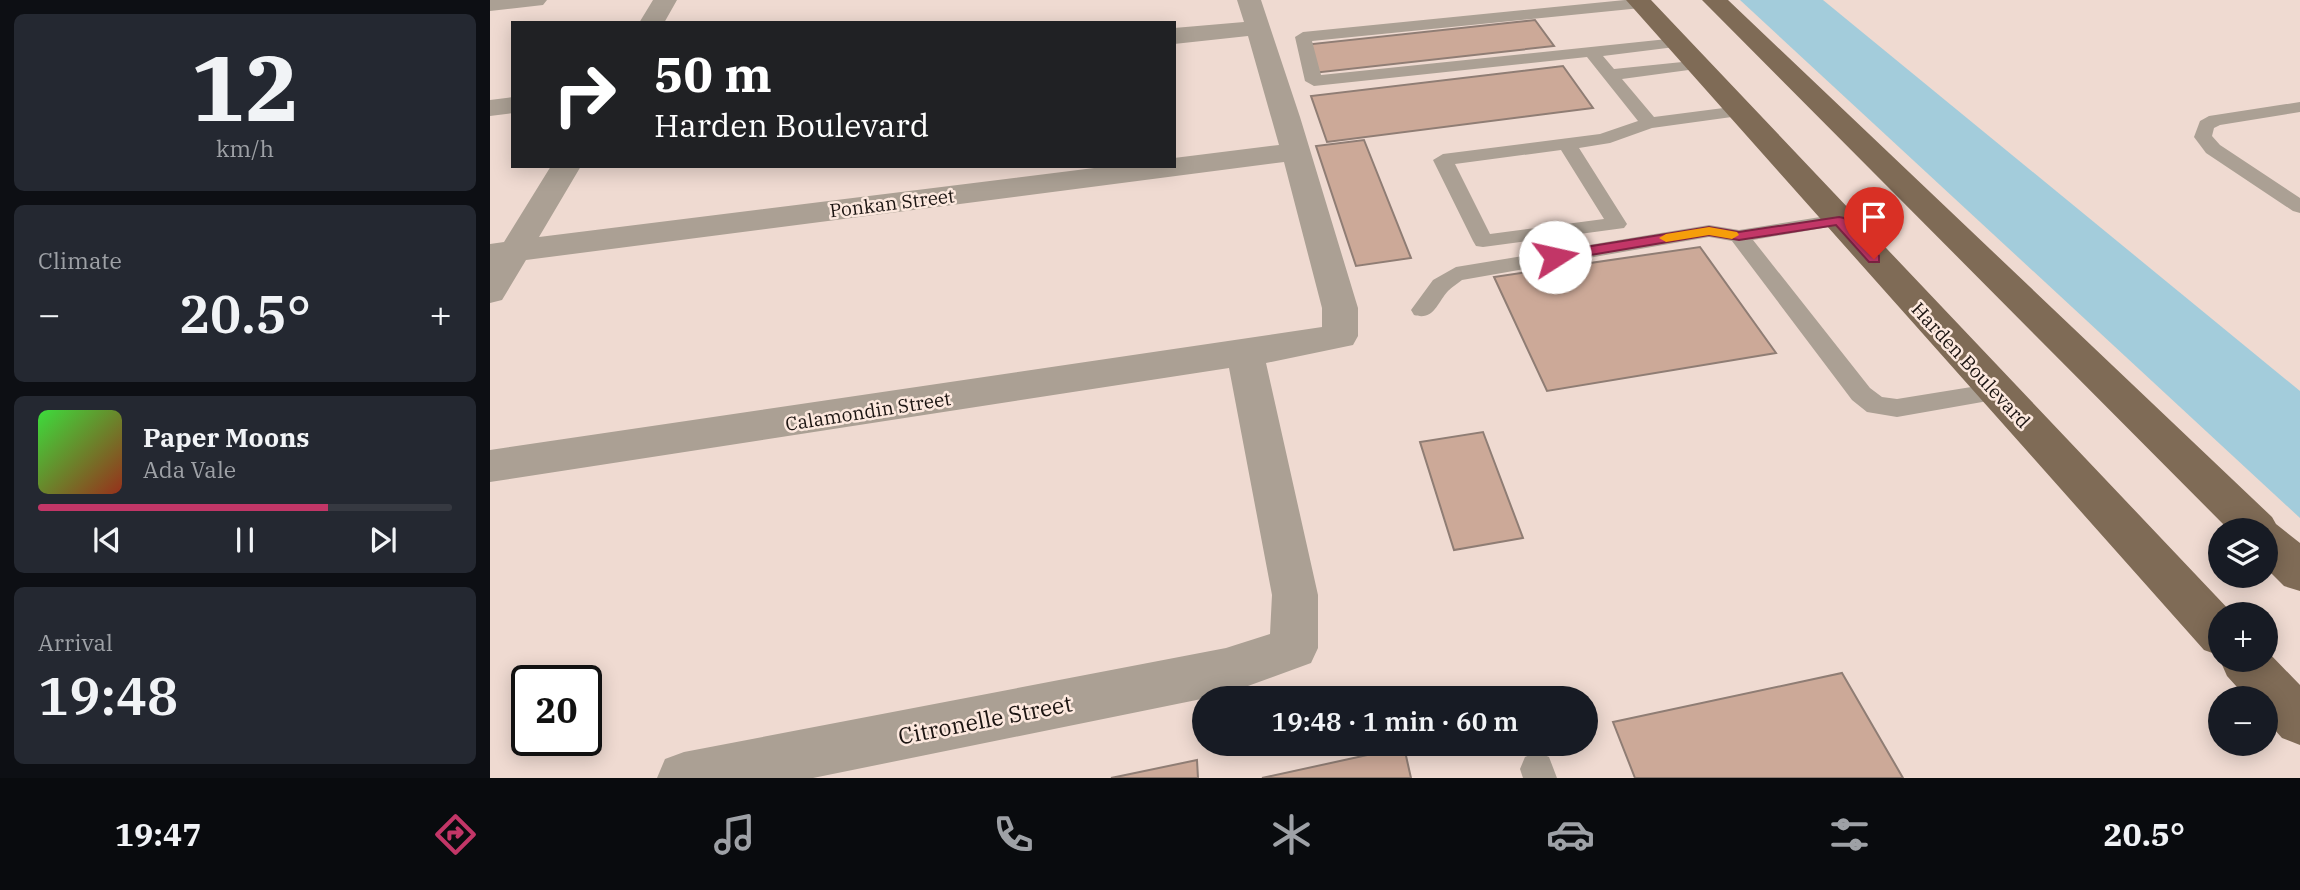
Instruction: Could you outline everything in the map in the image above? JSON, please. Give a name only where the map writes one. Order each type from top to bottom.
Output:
[{"type":"main road","points":[[1714,0],[2245,518]]},
{"type":"main road","name":"Harden Boulevard","points":[[1639,2],[2208,621]]},
{"type":"main road","points":[[2278,551],[2300,572]]},
{"type":"main road","points":[[2255,672],[2300,721]]},
{"type":"street","points":[[490,4],[535,0]]},
{"type":"street","points":[[652,21],[665,0]]},
{"type":"street","points":[[1176,35],[1253,14],[1295,152]]},
{"type":"street","points":[[490,108],[511,105]]},
{"type":"street","name":"Ponkan Street","points":[[1176,167],[1295,152]]},
{"type":"street","name":"Calamondin Street","points":[[490,466],[1245,353],[1340,335],[1340,308],[1295,152]]},
{"type":"street","points":[[490,292],[502,252],[565,168]]},
{"type":"street","name":"Ponkan Street","points":[[502,252],[1168,168]]},
{"type":"street","name":"Citronelle Street","points":[[684,778],[1226,671],[1294,648],[1295,595],[1245,353]]},
{"type":"lane","points":[[1639,2],[1303,37],[1314,81],[1592,53],[1687,54]]},
{"type":"lane","points":[[1592,53],[1649,123]]},
{"type":"lane","points":[[1610,75],[1687,54]]},
{"type":"lane","points":[[2300,107],[2215,120],[2206,125],[2203,137],[2213,149],[2300,208]]},
{"type":"lane","points":[[1567,144],[1617,224],[1483,241],[1443,160],[1603,139],[1649,123],[1739,111]]},
{"type":"lane","points":[[1422,310],[1441,285],[1456,274],[1709,231],[1739,236],[1839,220]]},
{"type":"lane","points":[[1739,236],[1861,394],[1876,406],[1897,408],[1996,392]]},
{"type":"water","points":[[1740,0],[1823,0],[2300,391],[2300,518]]},
{"type":"building","points":[[1535,20],[1554,46],[1313,73],[1303,45]]},
{"type":"building","points":[[1563,66],[1593,108],[1327,142],[1311,96]]},
{"type":"building","points":[[1364,140],[1411,258],[1356,266],[1316,146]]},
{"type":"building","points":[[1700,247],[1776,353],[1547,391],[1494,277]]},
{"type":"building","points":[[1483,432],[1523,538],[1454,550],[1420,442]]},
{"type":"building","points":[[1842,673],[1903,778],[1635,778],[1613,722]]},
{"type":"building","points":[[1363,756],[1406,756],[1411,778],[1262,778]]},
{"type":"building","points":[[1197,760],[1198,778],[1111,778]]},
{"type":"slow traffic","points":[[1666,238],[1709,231],[1732,235]]},
{"type":"route","points":[[1555,257],[1709,231],[1739,236],[1839,220],[1874,259]]}]
